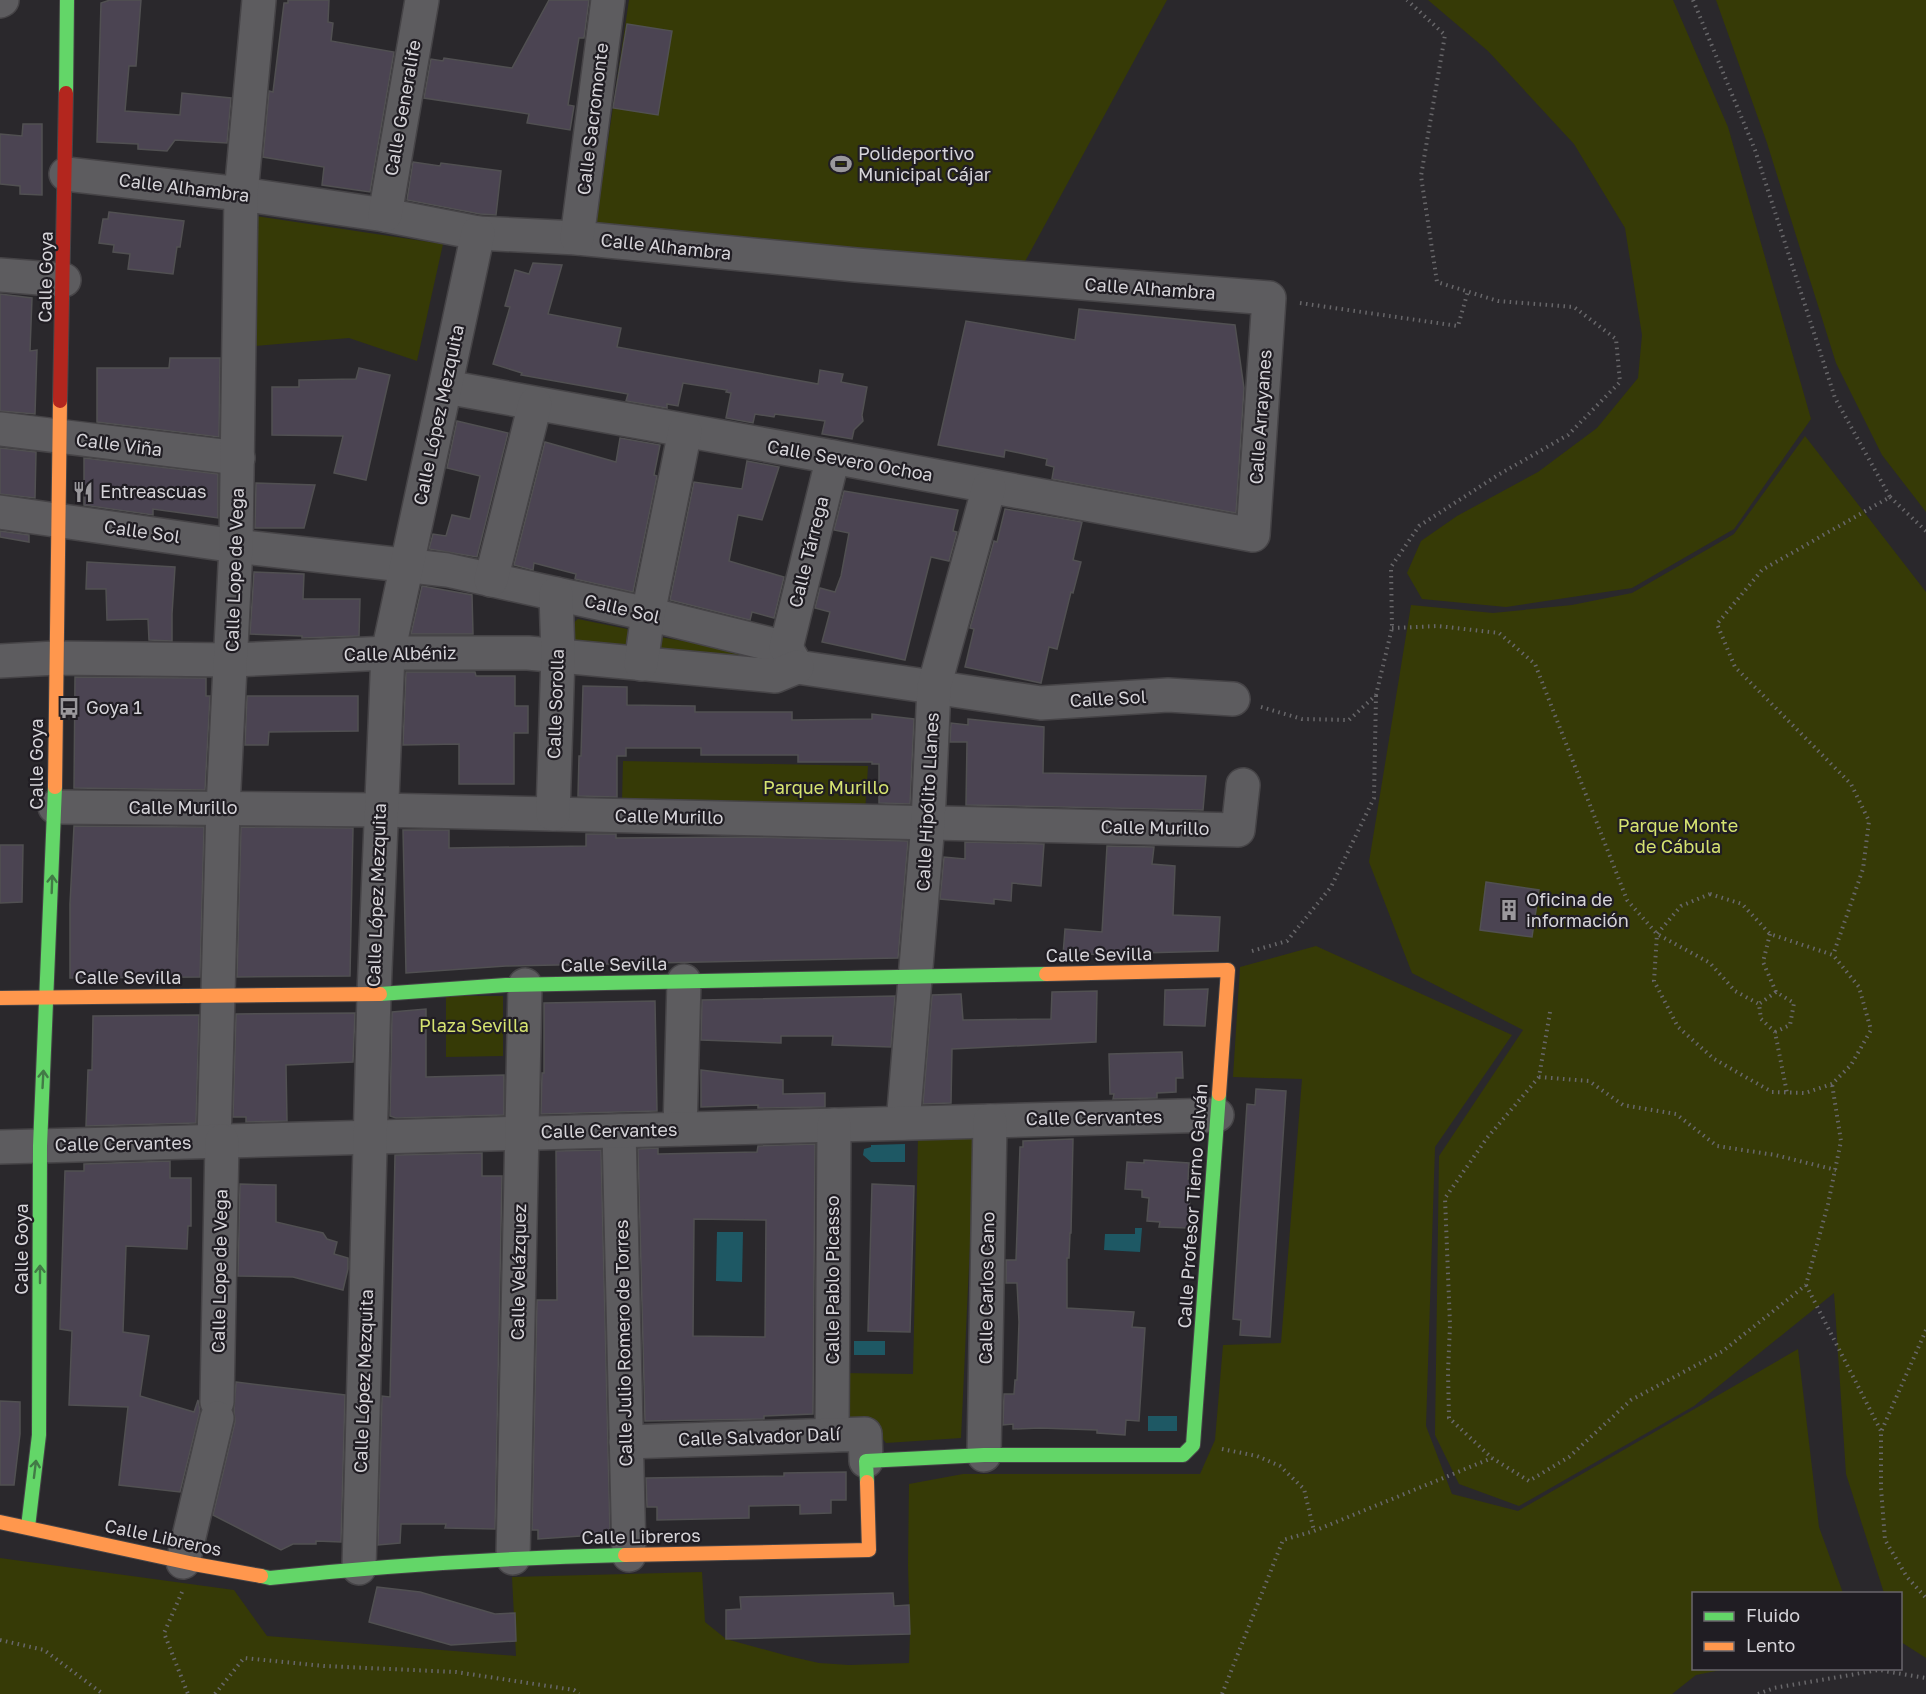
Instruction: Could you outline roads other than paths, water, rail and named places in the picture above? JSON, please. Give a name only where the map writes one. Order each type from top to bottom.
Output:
[{"type":"street","name":"Calle Goya","points":[[28,1527],[39,1435],[40,1146],[55,807],[67,0]]},
{"type":"street","name":"Calle Lope de Vega","points":[[189,1563],[217,1410],[217,997],[223,808],[236,546],[241,194],[259,0]]},
{"type":"street","name":"Calle Generalife","points":[[384,215],[422,0]]},
{"type":"street","name":"Calle Sacromonte","points":[[578,238],[608,0]]},
{"type":"street","name":"Calle Alhambra","points":[[66,174],[241,194],[384,215],[478,233],[578,238],[868,266],[1269,298]]},
{"type":"street","name":"Calle López Mezquita","points":[[359,1568],[374,994],[388,653],[478,233]]},
{"type":"street","points":[[0,275],[64,280]]},
{"type":"street","name":"Calle Arrayanes","points":[[1253,535],[1269,298]]},
{"type":"street","name":"Calle Severo Ochoa","points":[[446,387],[1253,535]]},
{"type":"street","points":[[491,580],[535,404]]},
{"type":"street","name":"Calle Viña","points":[[0,429],[238,458]]},
{"type":"street","points":[[641,664],[648,614],[685,431]]},
{"type":"street","name":"Calle Tárrega","points":[[791,657],[833,457]]},
{"type":"street","name":"Calle Hipólito Llanes","points":[[903,1123],[928,823],[934,687],[989,487]]},
{"type":"street","name":"Calle Sol","points":[[0,512],[236,546],[447,570],[648,614],[791,657],[934,687],[1041,703],[1168,695],[1233,699]]},
{"type":"street","name":"Calle Sorolla","points":[[553,814],[558,656],[556,594]]},
{"type":"street","name":"Calle Albéniz","points":[[0,661],[56,658],[232,660],[388,653],[528,653],[775,676],[791,657]]},
{"type":"street","name":"Calle Murillo","points":[[55,807],[380,810],[1238,830],[1243,785]]},
{"type":"street","name":"Calle Sevilla","points":[[0,998],[374,994],[525,985],[1228,970]]},
{"type":"street","name":"Calle Profesor Tierno Galván","points":[[984,1455],[1183,1455],[1193,1444],[1228,970]]},
{"type":"street","points":[[680,1129],[684,981]]},
{"type":"street","name":"Calle Velázquez","points":[[513,1558],[525,985]]},
{"type":"street","name":"Calle Cervantes","points":[[0,1147],[1217,1115]]},
{"type":"street","name":"Calle Carlos Cano","points":[[984,1455],[990,1121]]},
{"type":"street","name":"Calle Pablo Picasso","points":[[832,1434],[834,1125]]},
{"type":"street","name":"Calle Julio Romero de Torres","points":[[619,1131],[629,1555]]},
{"type":"street","name":"Calle Salvador Dalí","points":[[626,1442],[865,1434],[866,1461]]},
{"type":"street","points":[[866,1461],[984,1455]]},
{"type":"street","name":"Calle Libreros","points":[[0,1522],[270,1578],[359,1568],[513,1558],[869,1550],[866,1461]]},
{"type":"water","points":[[905,1144],[905,1162],[871,1162],[863,1155],[864,1149],[871,1145]]},
{"type":"water","points":[[1135,1228],[1142,1228],[1140,1252],[1104,1250],[1105,1234],[1135,1234]]},
{"type":"water","points":[[717,1232],[743,1232],[742,1282],[716,1281]]},
{"type":"water","points":[[854,1341],[885,1341],[885,1355],[854,1355]]},
{"type":"water","points":[[1148,1416],[1177,1416],[1177,1431],[1148,1431]]},
{"type":"place","name":"Polideportivo Municipal Cájar","points":[[841,164]]},
{"type":"place","name":"Entreascuas","points":[[83,492]]},
{"type":"place","name":"Goya 1","points":[[69,708]]},
{"type":"place","name":"Oficina de información","points":[[1509,910]]},
{"type":"park label","name":"Parque Murillo","points":[[826,788]]},
{"type":"park label","name":"Parque Monte de Cábula","points":[[1678,836]]},
{"type":"park label","name":"Plaza Sevilla","points":[[474,1026]]}]
